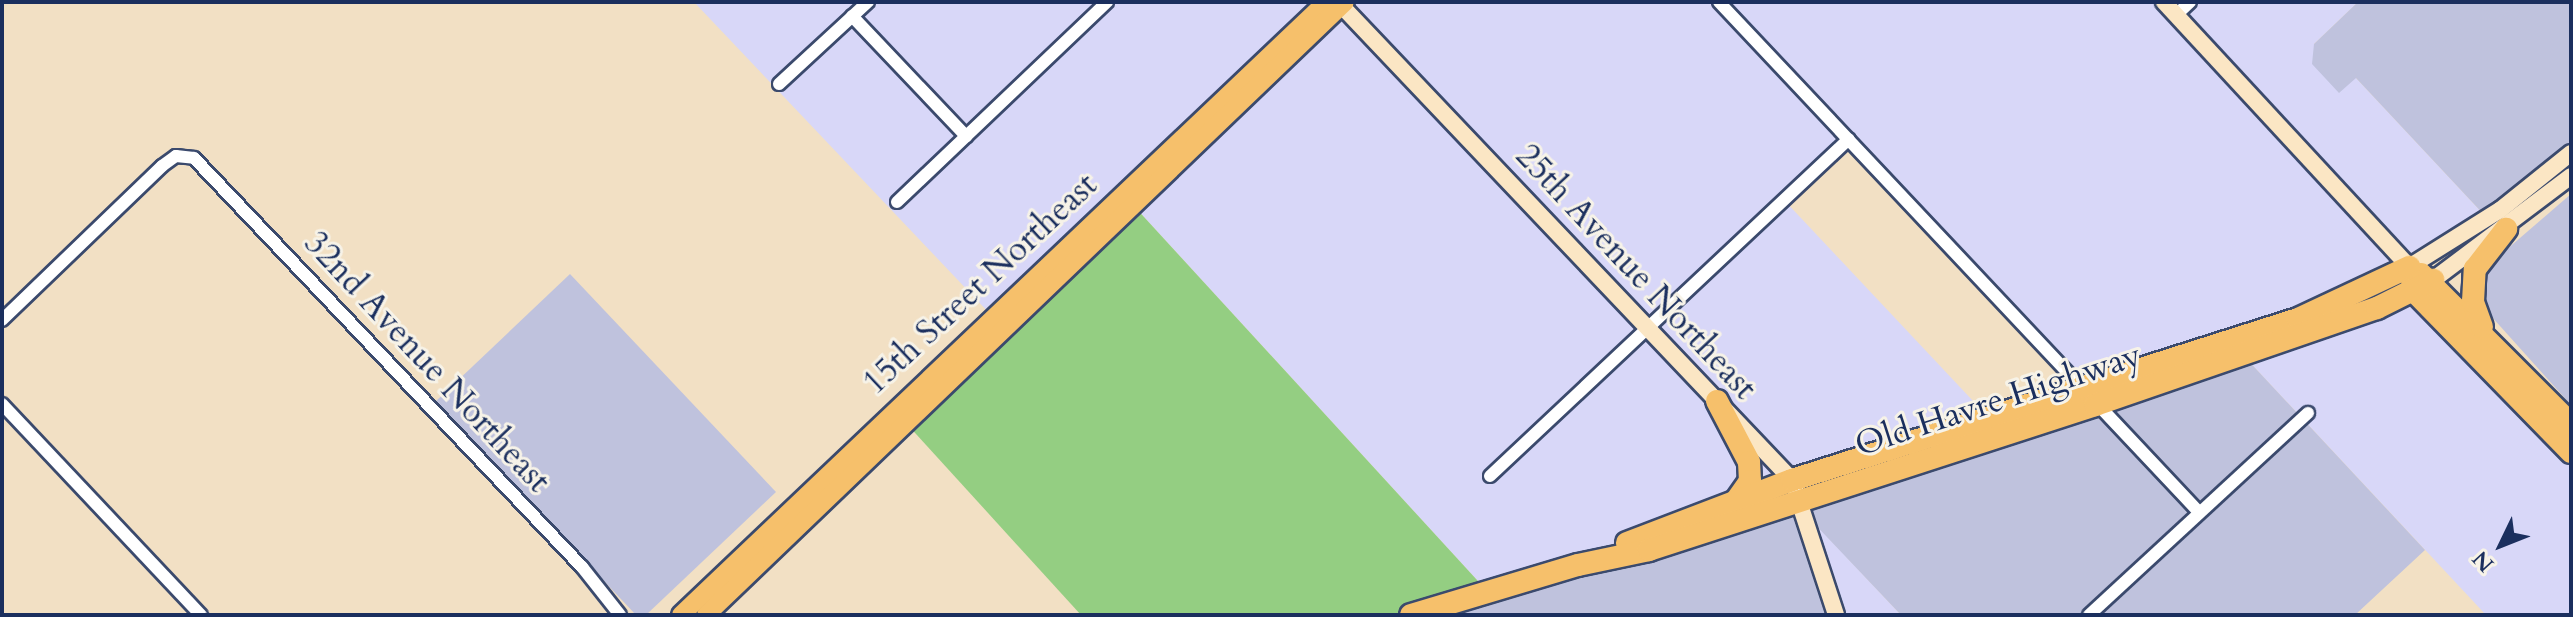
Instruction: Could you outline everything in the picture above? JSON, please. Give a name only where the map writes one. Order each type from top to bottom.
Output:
[{"type":"highway","points":[[2487,339],[2473,302],[2473,279],[2481,258],[2506,229]]},
{"type":"highway","points":[[2409,267],[2571,452]]},
{"type":"highway","name":"Old Havre Highway","points":[[2089,397],[2298,319],[2409,267]]},
{"type":"highway","points":[[2423,286],[2487,339],[2571,424]]},
{"type":"highway","name":"Old Havre Highway","points":[[1411,615],[1578,565],[1649,550],[1797,490],[2423,286]]},
{"type":"highway","points":[[1717,401],[1751,469],[1747,488],[1736,501]]},
{"type":"highway","name":"Old Havre Highway","points":[[1578,565],[1736,501],[1797,490]]},
{"type":"main road","points":[[2161,2],[2409,267],[2500,210],[2571,153]]},
{"type":"main road","name":"25th Avenue Northeast","points":[[1337,3],[1649,328],[1797,490],[1836,615]]},
{"type":"main road","name":"15th Street Northeast","points":[[681,615],[1337,3]]},
{"type":"main road","name":"15th Street Northeast","points":[[706,615],[1337,3]]},
{"type":"main road","points":[[2423,286],[2506,229],[2571,176]]},
{"type":"street","points":[[779,84],[868,2]]},
{"type":"street","points":[[897,202],[1107,2]]},
{"type":"street","points":[[1719,2],[2199,512]]},
{"type":"street","points":[[2176,15],[2190,2]]},
{"type":"street","points":[[852,16],[966,136]]},
{"type":"street","points":[[1490,476],[1849,139]]},
{"type":"street","name":"32nd Avenue Northeast","points":[[2,320],[162,166],[185,155],[204,167],[247,212],[582,567],[620,615]]},
{"type":"street","points":[[2,404],[201,615]]},
{"type":"street","points":[[2089,615],[2308,413]]},
{"type":"shaded area","points":[[694,2],[1326,2],[992,316]]},
{"type":"shaded area","points":[[1345,2],[2157,2],[2176,15],[2190,2],[2358,2],[2314,44],[2356,78],[2488,219],[2409,267],[2082,390],[1849,139],[1784,200],[1990,419],[1488,592],[1133,205]]},
{"type":"shaded area","points":[[2358,2],[2571,2],[2571,147],[2488,219],[2356,78],[2339,93],[2312,64],[2314,44]]},
{"type":"shaded area","points":[[2571,194],[2571,405],[2491,316],[2483,290],[2491,263]]},
{"type":"shaded area","points":[[570,274],[776,492],[646,615],[636,615],[435,402]]},
{"type":"shaded area","points":[[2414,291],[2571,452],[2571,615],[2486,615],[2243,355]]},
{"type":"shaded area","points":[[2243,355],[2425,550],[2355,615],[1901,615],[1808,517],[1839,615],[1419,615]]},
{"type":"shaded area","points":[[1807,515],[1901,615],[1839,615]]},
{"type":"green space","points":[[1133,205],[1488,592],[1413,615],[1081,615],[906,423]]}]
